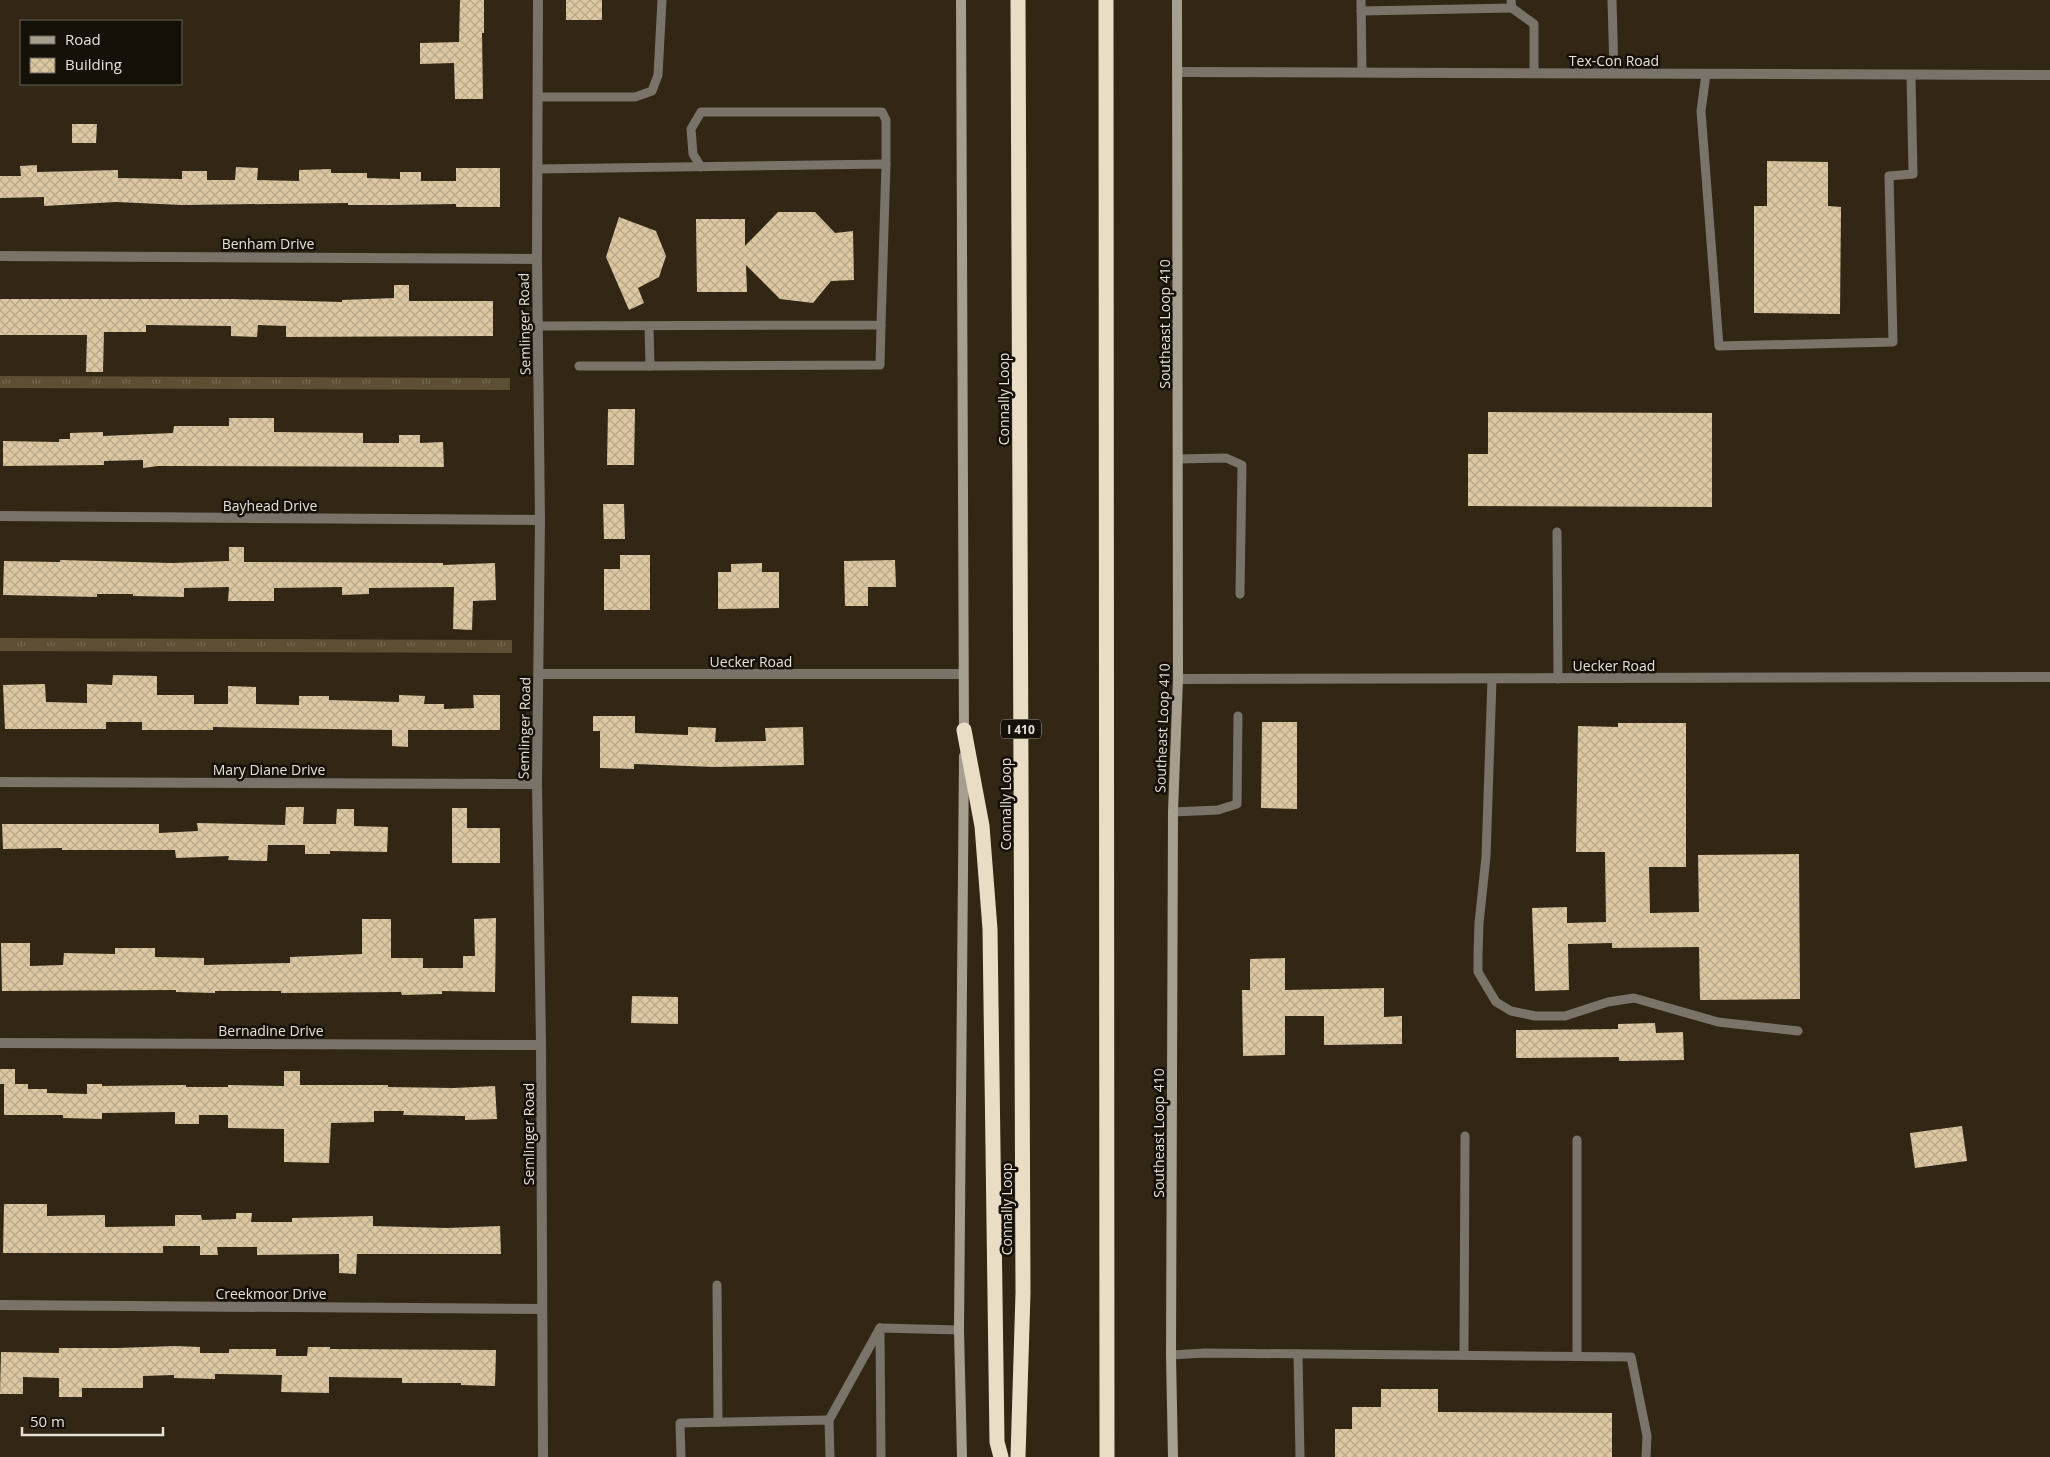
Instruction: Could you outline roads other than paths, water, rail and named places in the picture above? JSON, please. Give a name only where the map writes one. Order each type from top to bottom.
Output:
[{"type":"highway","name":"Connally Loop","points":[[1018,0],[1023,1293],[1018,1457]]},
{"type":"highway","points":[[1106,0],[1107,1457]]},
{"type":"highway","points":[[964,730],[982,826],[990,929],[997,1442],[1001,1457]]},
{"type":"main road","points":[[960,0],[964,730],[959,1330],[962,1457]]},
{"type":"main road","name":"Southeast Loop 410","points":[[1173,1457],[1171,1355],[1173,812],[1178,678],[1177,0]]},
{"type":"street","name":"Semlinger Road","points":[[538,0],[537,259],[540,520],[538,784],[543,1457]]},
{"type":"street","name":"Tex-Con Road","points":[[1177,72],[2050,75]]},
{"type":"street","name":"Benham Drive","points":[[0,256],[537,259]]},
{"type":"street","name":"Bayhead Drive","points":[[0,516],[540,520]]},
{"type":"street","name":"Uecker Road","points":[[538,674],[963,674]]},
{"type":"street","name":"Uecker Road","points":[[1178,678],[2050,677]]},
{"type":"street","name":"Mary Diane Drive","points":[[0,782],[538,784]]},
{"type":"street","name":"Bernadine Drive","points":[[0,1043],[541,1046]]},
{"type":"street","name":"Creekmoor Drive","points":[[0,1305],[542,1309]]},
{"type":"lane","points":[[538,97],[635,97],[652,92],[658,75],[662,0]]},
{"type":"lane","points":[[1361,0],[1362,72]]},
{"type":"lane","points":[[1612,0],[1614,73]]},
{"type":"lane","points":[[1361,11],[1512,4],[1534,24],[1534,73]]},
{"type":"lane","points":[[1706,74],[1702,111],[1719,346],[1893,342],[1889,176],[1913,174],[1911,75]]},
{"type":"lane","points":[[579,366],[880,365],[886,164],[886,120],[882,112],[701,112],[691,129],[693,154],[701,167]]},
{"type":"lane","points":[[538,169],[886,164]]},
{"type":"lane","points":[[538,326],[881,325]]},
{"type":"lane","points":[[649,326],[650,366]]},
{"type":"lane","points":[[1178,459],[1226,458],[1242,465],[1240,594]]},
{"type":"lane","points":[[1557,532],[1558,679]]},
{"type":"lane","points":[[1492,679],[1486,857],[1479,923],[1478,972],[1496,1002],[1511,1010],[1535,1016],[1565,1016],[1608,1002],[1634,998],[1718,1022],[1798,1031]]},
{"type":"lane","points":[[1173,812],[1218,810],[1237,804],[1238,716]]},
{"type":"lane","points":[[1464,1355],[1465,1136]]},
{"type":"lane","points":[[1577,1140],[1577,1356]]},
{"type":"lane","points":[[717,1286],[718,1422]]},
{"type":"lane","points":[[880,1328],[959,1330]]},
{"type":"lane","points":[[830,1457],[829,1420],[880,1328]]},
{"type":"lane","points":[[880,1328],[881,1457]]},
{"type":"lane","points":[[1171,1355],[1205,1353],[1631,1357],[1647,1436],[1646,1457]]},
{"type":"lane","points":[[1298,1354],[1300,1457]]},
{"type":"lane","points":[[681,1457],[680,1423],[829,1420]]}]
